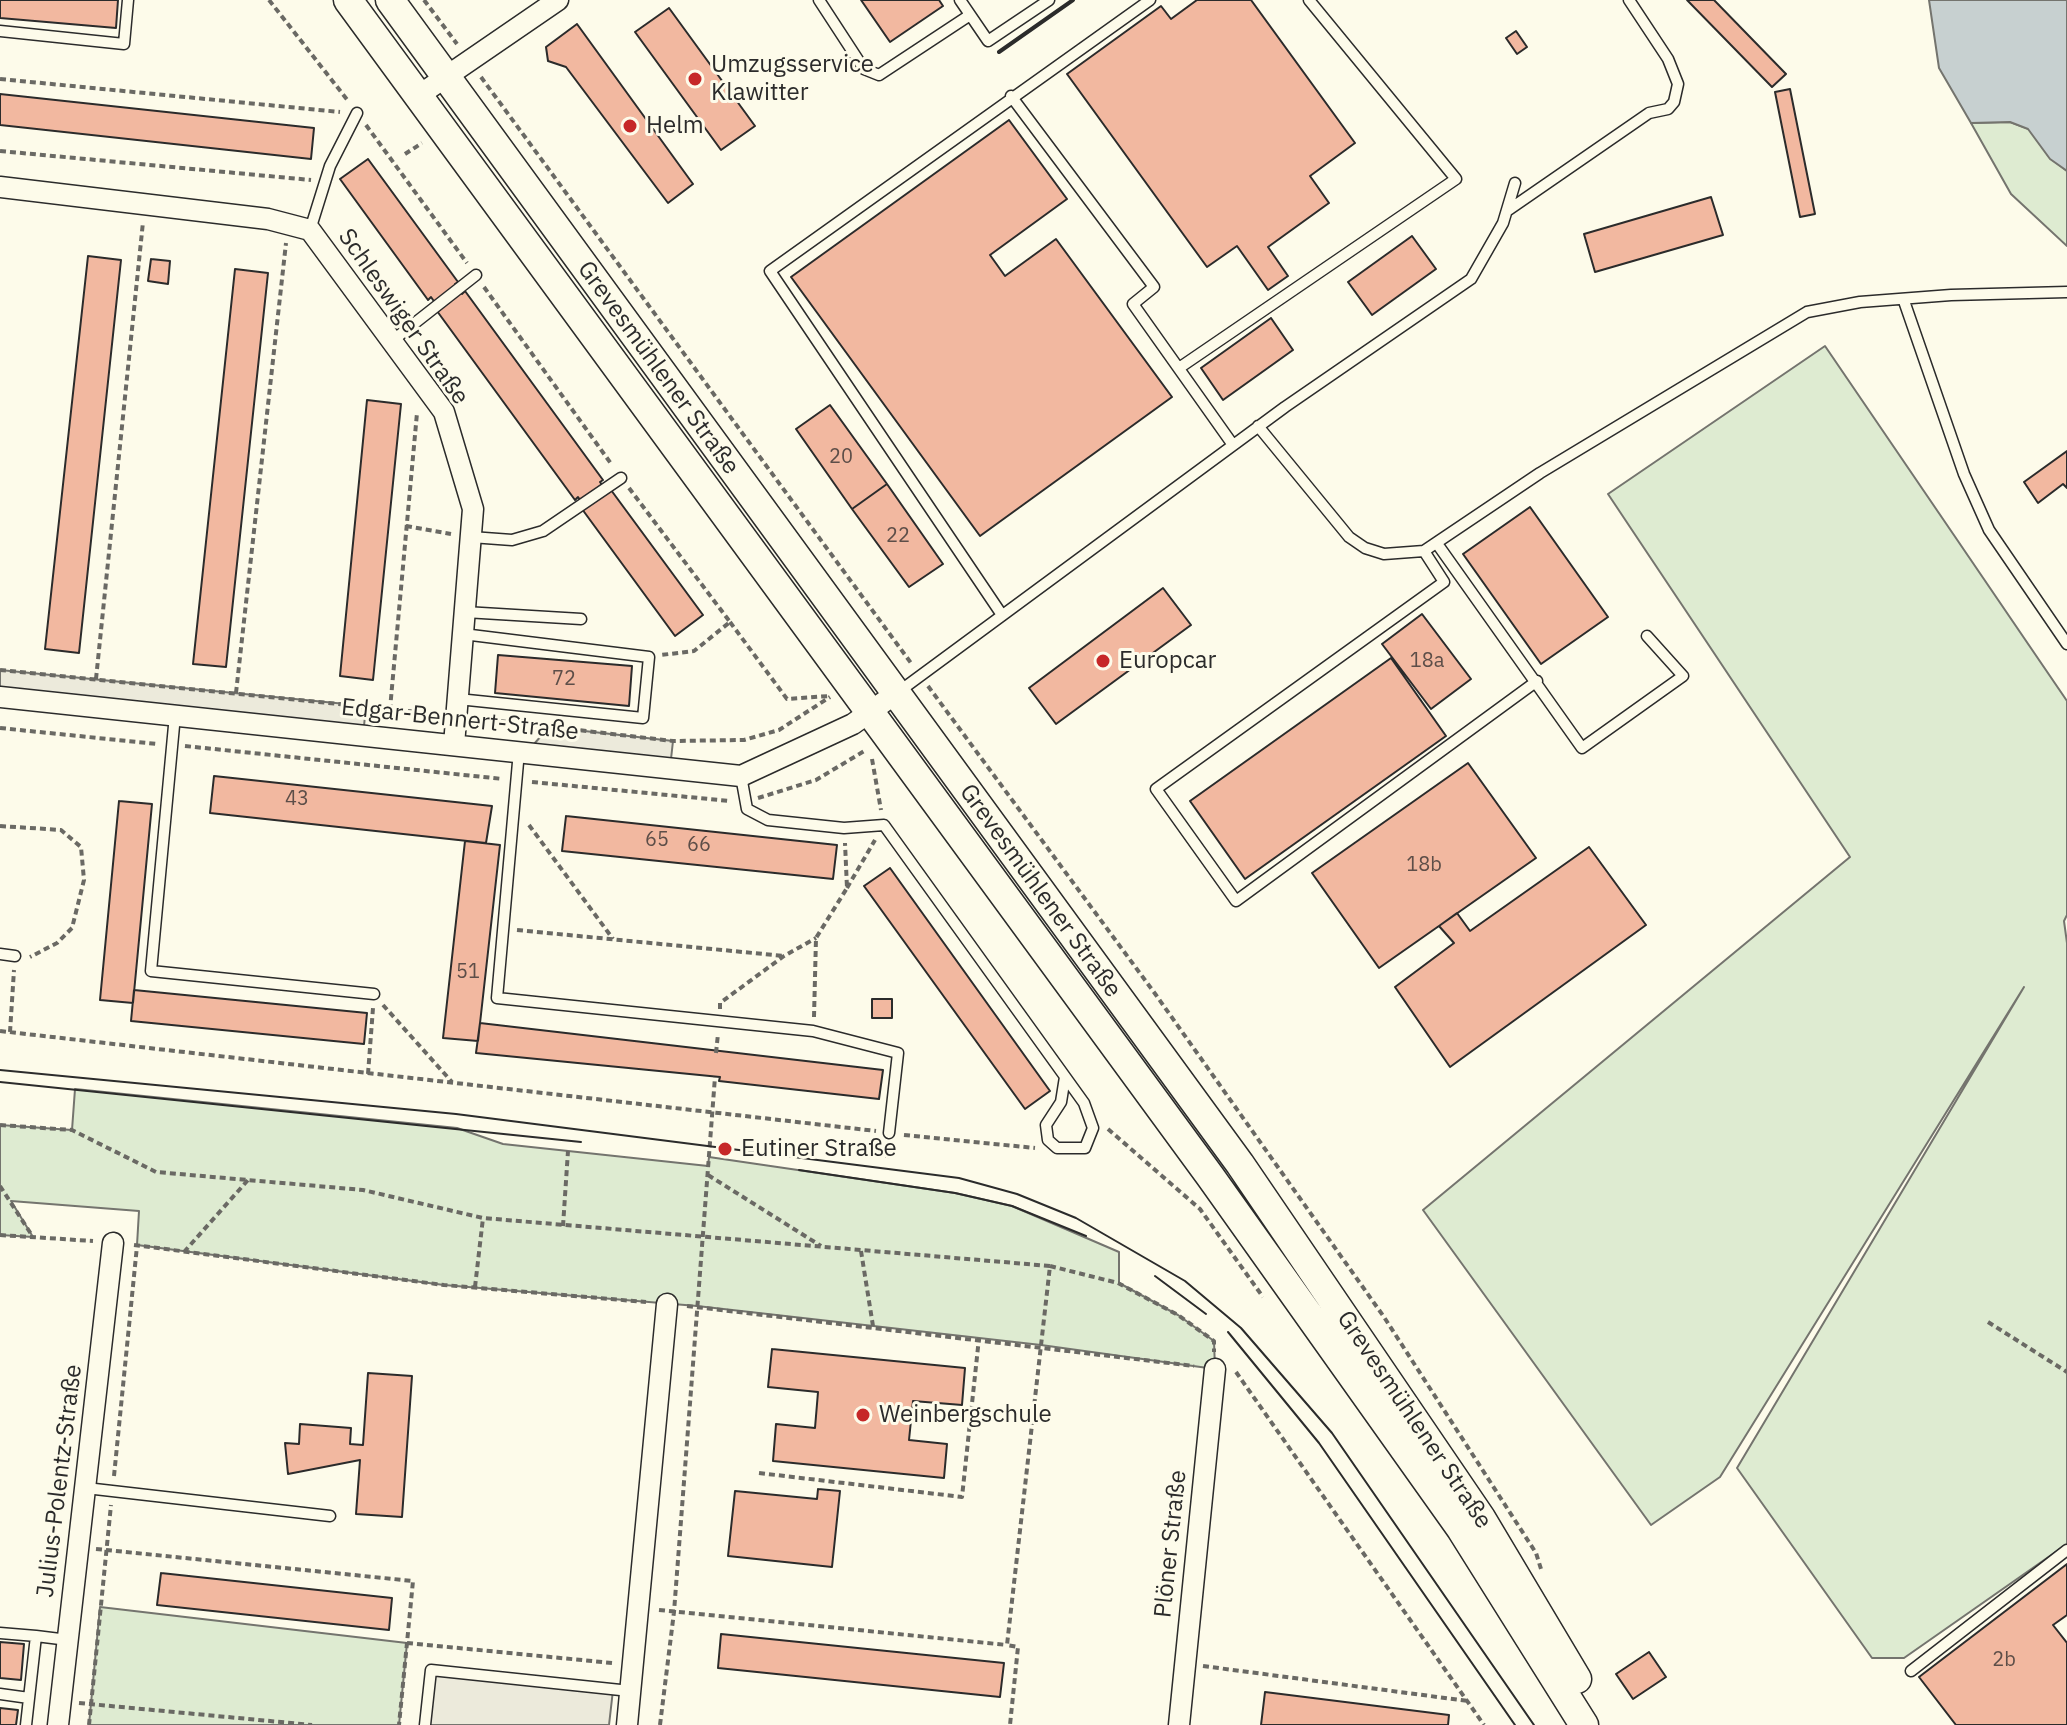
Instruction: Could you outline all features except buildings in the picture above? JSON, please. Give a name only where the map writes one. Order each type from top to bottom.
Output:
[{"type":"street","name":"Grevesmühlener Straße","points":[[348,0],[1210,1176],[1443,1503],[1584,1725]]},
{"type":"street","name":"Grevesmühlener Straße","points":[[390,0],[1249,1177],[1481,1518],[1604,1725]]},
{"type":"street","points":[[418,96],[558,0]]},
{"type":"street","name":"Schleswiger Straße","points":[[0,187],[145,204],[288,224],[310,230],[444,412],[473,509],[454,745]]},
{"type":"street","points":[[741,776],[853,724],[895,694]]},
{"type":"street","name":"Edgar-Bennert-Straße","points":[[0,697],[741,776]]},
{"type":"street","name":"Julius-Polentz-Straße","points":[[58,1725],[113,1243]]},
{"type":"street","points":[[627,1725],[667,1304]]},
{"type":"street","name":"Plöner Straße","points":[[1179,1725],[1225,1363]]},
{"type":"lane","points":[[0,31],[124,44],[128,0]]},
{"type":"lane","points":[[819,0],[864,69],[879,75],[970,15]]},
{"type":"lane","points":[[960,0],[988,41],[1049,0]]},
{"type":"lane","points":[[1002,615],[770,271],[1011,96],[1150,0]]},
{"type":"lane","points":[[1179,368],[1456,179],[1309,0]]},
{"type":"lane","points":[[1507,211],[1649,113],[1668,109],[1674,102],[1678,84],[1668,59],[1629,0]]},
{"type":"lane","points":[[1011,96],[1154,287],[1133,304],[1233,445]]},
{"type":"lane","points":[[310,230],[325,182],[357,113]]},
{"type":"lane","points":[[895,694],[1258,426],[1471,279],[1507,211],[1515,183]]},
{"type":"lane","points":[[392,341],[476,275]]},
{"type":"lane","points":[[1258,426],[1349,537],[1365,548],[1384,554],[1424,551],[1438,545],[1540,473],[1807,312],[1833,305],[1951,295],[2067,292]]},
{"type":"lane","points":[[1904,301],[1964,474],[1989,530],[2067,644]]},
{"type":"lane","points":[[471,537],[512,540],[543,531],[621,478]]},
{"type":"lane","points":[[1438,545],[1582,748],[1683,676],[1647,636]]},
{"type":"lane","points":[[1424,551],[1444,582],[1156,789],[1236,901],[1537,681]]},
{"type":"lane","points":[[465,612],[581,619]]},
{"type":"lane","points":[[457,708],[643,718],[649,657],[463,634]]},
{"type":"lane","points":[[175,715],[151,971],[374,994]]},
{"type":"lane","points":[[519,751],[497,998],[813,1031],[898,1053],[889,1133]]},
{"type":"lane","points":[[741,776],[747,809],[768,820],[844,828],[884,825],[1065,1077],[1091,1114],[1093,1128],[1085,1148],[1057,1148],[1048,1140],[1046,1125],[1061,1102],[1065,1077]]},
{"type":"lane","points":[[0,954],[15,958]]},
{"type":"lane","points":[[86,1488],[330,1516]]},
{"type":"lane","points":[[1911,1671],[2067,1550]]},
{"type":"lane","points":[[0,1633],[68,1640]]},
{"type":"lane","points":[[26,1725],[36,1636]]},
{"type":"lane","points":[[425,1725],[431,1670],[630,1691]]},
{"type":"lane","points":[[0,1694],[29,1698]]},
{"type":"path","points":[[0,670],[390,709],[457,708],[700,743],[744,740],[779,730],[832,696],[787,699],[621,478],[357,113],[269,0]]},
{"type":"path","points":[[424,0],[901,649]]},
{"type":"path","points":[[0,79],[357,113]]},
{"type":"path","points":[[0,151],[325,182]]},
{"type":"path","points":[[94,706],[145,204]]},
{"type":"path","points":[[236,693],[288,224]]},
{"type":"path","points":[[388,739],[417,413]]},
{"type":"path","points":[[406,526],[471,537]]},
{"type":"path","points":[[649,657],[694,651],[730,622]]},
{"type":"path","points":[[0,728],[722,801],[745,800],[816,780],[870,747],[884,825],[816,938],[784,956],[720,1003],[718,1022]]},
{"type":"path","points":[[514,805],[613,939]]},
{"type":"path","points":[[0,826],[61,830],[81,847],[84,880],[72,928],[57,943],[15,958],[10,1032]]},
{"type":"path","points":[[844,828],[847,888]]},
{"type":"path","points":[[503,928],[784,956]]},
{"type":"path","points":[[813,1031],[816,938]]},
{"type":"path","points":[[368,1074],[374,994]]},
{"type":"path","points":[[374,994],[452,1083]]},
{"type":"path","points":[[0,1031],[889,1133],[1057,1148]]},
{"type":"path","points":[[660,1725],[674,1612],[715,1077]]},
{"type":"path","points":[[1091,1114],[1200,1209],[1264,1298]]},
{"type":"path","points":[[563,1226],[568,1151]]},
{"type":"path","points":[[708,1175],[823,1248]]},
{"type":"path","points":[[184,1252],[248,1180]]},
{"type":"path","points":[[0,1186],[33,1237]]},
{"type":"path","points":[[475,1288],[483,1218]]},
{"type":"path","points":[[0,1235],[113,1243],[475,1288],[697,1306],[1225,1363]]},
{"type":"path","points":[[861,1251],[873,1326]]},
{"type":"path","points":[[1050,1266],[1118,1283],[1178,1315],[1214,1341],[1225,1363],[1484,1725]]},
{"type":"path","points":[[1988,1322],[2067,1372]]},
{"type":"path","points":[[759,1473],[962,1497],[979,1338]]},
{"type":"path","points":[[1214,1341],[1225,1363]]},
{"type":"path","points":[[78,1548],[413,1581],[399,1725]]},
{"type":"path","points":[[638,1607],[1007,1645]]},
{"type":"path","points":[[407,1643],[632,1665]]},
{"type":"path","points":[[1185,1664],[1468,1702]]},
{"type":"path","points":[[61,1701],[312,1725]]},
{"type":"green space","points":[[2010,122],[2029,129],[2050,158],[2067,171],[2067,246],[2011,194],[1971,123]]},
{"type":"green space","points":[[1825,346],[2067,701],[2067,915],[2064,921],[2067,943],[2067,1544],[1904,1658],[1872,1658],[1737,1468],[2024,987],[1720,1477],[1651,1525],[1423,1210],[1850,857],[1608,494]]},
{"type":"green space","points":[[75,1089],[457,1128],[503,1144],[708,1166],[709,1157],[955,1193],[1012,1206],[1119,1252],[1119,1283],[1178,1315],[1214,1341],[1215,1369],[1041,1345],[697,1306],[444,1285],[137,1245],[139,1211],[11,1201],[33,1237],[0,1235],[0,1125],[72,1130]]},
{"type":"green space","points":[[100,1607],[407,1643],[399,1725],[89,1725]]},
{"type":"shaded area","points":[[1929,0],[2067,0],[2067,171],[2050,159],[2028,129],[2010,122],[1971,123],[1939,68]]},
{"type":"shaded area","points":[[0,670],[366,706],[363,736],[0,697]]},
{"type":"shaded area","points":[[549,727],[673,741],[670,768],[527,752]]},
{"type":"shaded area","points":[[431,1670],[613,1690],[609,1725],[425,1725]]},
{"type":"tram line","points":[[0,1070],[456,1114],[959,1178],[1017,1194],[1076,1218],[1185,1281],[1241,1328],[1332,1433],[1534,1725]]},
{"type":"tram line","points":[[0,1082],[581,1142]]},
{"type":"tram line","points":[[799,1170],[955,1193],[1012,1206],[1086,1236]]},
{"type":"tram line","points":[[1155,1276],[1206,1314]]},
{"type":"tram line","points":[[1228,1332],[1319,1443],[1515,1725]]},
{"type":"wall","points":[[999,52],[1073,0]]},
{"type":"place","name":"Umzugsservice Klawitter","points":[[695,79]]},
{"type":"place","name":"Helm","points":[[630,126]]},
{"type":"place","name":"Europcar","points":[[1103,661]]},
{"type":"place","name":"Eutiner Straße","points":[[725,1149]]},
{"type":"place","name":"Weinbergschule","points":[[863,1415]]}]
